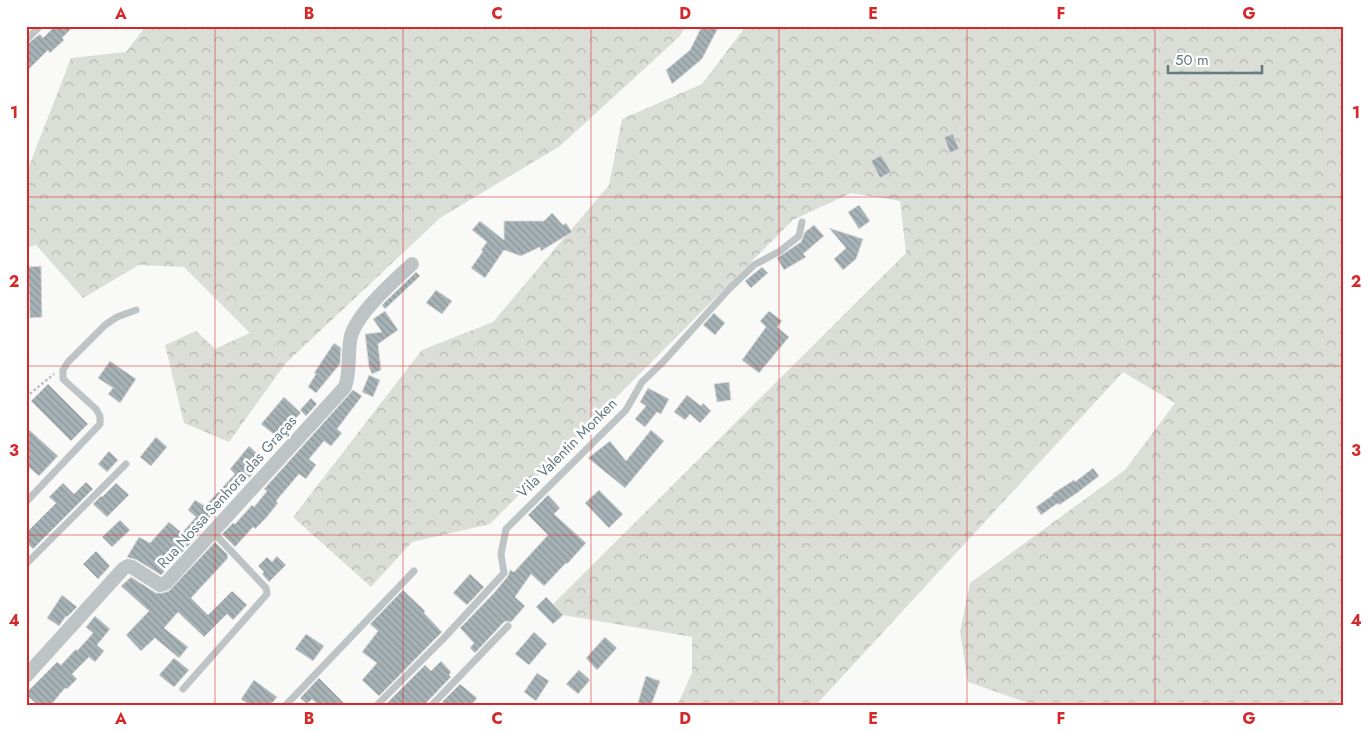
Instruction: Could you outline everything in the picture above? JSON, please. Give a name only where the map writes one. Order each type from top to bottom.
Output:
[{"type":"street","name":"Rua Nossa Senhora das Graças","points":[[26,676],[122,569],[128,566],[132,567],[160,585],[166,583],[214,533],[345,387],[348,377],[351,336],[364,315],[386,288],[412,264]]},
{"type":"lane","points":[[26,40],[40,26]]},
{"type":"lane","name":"Vila Valentin Monken","points":[[376,706],[443,639],[504,573],[501,554],[506,529],[626,410],[642,382],[663,362],[729,289],[754,265],[780,251],[800,236],[802,222]]},
{"type":"lane","points":[[26,502],[100,424],[100,416],[96,409],[64,379],[63,370],[68,362],[105,325],[117,317],[136,310]]},
{"type":"lane","points":[[26,564],[126,464]]},
{"type":"lane","points":[[183,689],[267,594],[266,588],[214,533]]},
{"type":"lane","points":[[285,706],[414,571]]},
{"type":"lane","points":[[431,706],[508,626]]},
{"type":"path","points":[[26,397],[68,362]]},
{"type":"green space","points":[[146,26],[686,26],[679,37],[560,146],[440,218],[285,364],[229,442],[184,423],[165,345],[196,331],[215,349],[250,333],[184,267],[139,265],[83,298],[36,245],[26,248],[26,174],[71,58],[126,52]]},
{"type":"green space","points":[[746,26],[1344,26],[1344,706],[1037,706],[968,682],[960,632],[970,583],[1125,470],[1175,403],[1123,372],[815,706],[677,706],[692,673],[692,637],[545,612],[906,253],[900,201],[851,193],[793,220],[490,524],[412,542],[371,587],[293,517],[422,350],[493,322],[609,185],[622,119],[702,84]]},
{"type":"building","points":[[55,26],[74,26],[62,38],[64,40],[50,53],[48,50],[26,72],[26,45],[40,34],[43,38]]},
{"type":"building","points":[[702,26],[719,26],[702,59],[672,84],[666,70],[690,50]]},
{"type":"building","points":[[953,134],[959,149],[950,153],[944,137]]},
{"type":"building","points":[[881,155],[891,172],[880,178],[871,161]]},
{"type":"building","points":[[859,205],[870,221],[859,229],[848,212]]},
{"type":"building","points":[[552,213],[563,225],[566,223],[572,232],[541,251],[540,247],[521,256],[504,250],[485,278],[471,268],[487,242],[472,230],[480,221],[504,240],[504,221],[544,221]]},
{"type":"building","points":[[814,225],[824,236],[803,254],[806,257],[784,270],[777,258],[801,242],[805,232]]},
{"type":"building","points":[[829,228],[863,239],[856,259],[843,270],[834,259],[846,248]]},
{"type":"building","points":[[41,266],[42,317],[30,318],[28,267]]},
{"type":"building","points":[[762,267],[768,273],[751,288],[745,281]]},
{"type":"building","points":[[416,272],[420,276],[385,309],[382,305]]},
{"type":"building","points":[[436,290],[452,301],[442,314],[426,303]]},
{"type":"building","points":[[385,311],[398,330],[378,344],[381,370],[372,374],[369,367],[365,334],[382,332],[373,319]]},
{"type":"building","points":[[769,311],[782,321],[777,327],[789,337],[759,373],[742,360],[766,327],[760,321]]},
{"type":"building","points":[[714,313],[725,323],[715,335],[703,325]]},
{"type":"building","points":[[334,343],[341,348],[340,364],[316,393],[308,387],[316,374],[314,373]]},
{"type":"building","points":[[110,361],[136,379],[120,403],[108,394],[113,388],[98,378]]},
{"type":"building","points":[[369,375],[380,380],[373,397],[362,392]]},
{"type":"building","points":[[729,382],[731,400],[717,402],[714,384]]},
{"type":"building","points":[[48,384],[88,424],[71,441],[31,401]]},
{"type":"building","points":[[648,388],[669,399],[661,414],[657,412],[645,427],[635,419],[646,406],[640,402]]},
{"type":"building","points":[[353,390],[362,396],[337,429],[342,433],[331,446],[324,441],[309,459],[316,465],[306,479],[299,474],[276,501],[278,503],[266,518],[255,529],[253,527],[235,547],[222,534],[233,523],[235,524],[252,505],[254,507],[267,491],[264,489]]},
{"type":"building","points":[[687,395],[701,406],[703,403],[711,411],[700,423],[690,414],[685,420],[674,412]]},
{"type":"building","points":[[284,397],[301,413],[287,427],[290,429],[281,440],[261,424]]},
{"type":"building","points":[[311,398],[317,404],[306,416],[300,410]]},
{"type":"building","points":[[26,427],[58,456],[39,476],[26,465]]},
{"type":"building","points":[[651,430],[664,441],[625,488],[588,458],[610,441],[626,461]]},
{"type":"building","points":[[156,437],[167,447],[151,466],[140,457]]},
{"type":"building","points":[[249,446],[264,460],[245,483],[215,511],[200,530],[202,531],[161,575],[137,560],[127,557],[139,537],[150,543],[169,522],[182,533],[196,517],[188,510],[195,500],[205,506],[235,474],[230,469]]},
{"type":"building","points":[[109,451],[118,460],[107,472],[98,464]]},
{"type":"building","points":[[1093,468],[1099,476],[1077,493],[1041,515],[1036,507],[1052,494],[1074,480],[1075,482]]},
{"type":"building","points":[[86,482],[93,489],[33,549],[26,542],[26,533],[56,503],[49,497],[63,483],[74,494]]},
{"type":"building","points":[[116,483],[129,495],[107,517],[93,504]]},
{"type":"building","points":[[599,490],[623,514],[609,528],[585,503]]},
{"type":"building","points":[[548,495],[560,508],[554,514],[586,543],[544,586],[531,574],[515,597],[525,606],[511,622],[504,622],[475,653],[470,648],[474,643],[460,628],[494,593],[508,576],[510,570],[514,572],[548,535],[528,515]]},
{"type":"building","points":[[120,520],[130,530],[112,547],[102,537]]},
{"type":"building","points":[[215,542],[228,555],[228,558],[191,598],[208,615],[232,591],[247,605],[233,620],[227,614],[204,637],[178,612],[164,628],[188,647],[179,658],[155,638],[141,651],[126,635],[149,611],[121,586],[131,577],[156,593],[169,591]]},
{"type":"building","points":[[96,551],[110,566],[98,579],[83,564]]},
{"type":"building","points":[[277,556],[286,565],[269,582],[262,574],[264,572],[258,566],[267,557],[272,562]]},
{"type":"building","points":[[470,574],[484,587],[467,605],[453,593]]},
{"type":"building","points":[[403,590],[425,611],[424,613],[442,632],[379,696],[362,680],[377,663],[362,652],[378,631],[370,624]]},
{"type":"building","points":[[62,595],[77,607],[66,616],[59,626],[47,618]]},
{"type":"building","points":[[546,597],[563,615],[553,624],[536,607]]},
{"type":"building","points":[[95,616],[110,629],[97,645],[104,651],[95,662],[89,657],[72,674],[77,679],[67,689],[65,688],[50,706],[39,706],[26,693],[57,662],[61,665],[76,649],[77,651],[93,633],[86,627]]},
{"type":"building","points":[[534,632],[547,644],[529,665],[515,654]]},
{"type":"building","points":[[306,634],[324,646],[313,661],[295,649]]},
{"type":"building","points":[[605,637],[617,648],[597,670],[586,658]]},
{"type":"building","points":[[174,658],[189,670],[174,687],[159,675]]},
{"type":"building","points":[[441,661],[451,672],[449,675],[451,677],[427,702],[426,706],[391,706],[387,703],[425,665],[431,671]]},
{"type":"building","points":[[579,670],[590,680],[578,694],[566,684]]},
{"type":"building","points":[[537,673],[549,681],[536,701],[524,692]]},
{"type":"building","points":[[646,676],[660,681],[651,706],[637,706]]},
{"type":"building","points":[[319,678],[347,706],[319,706],[312,699],[307,704],[300,698]]},
{"type":"building","points":[[254,680],[277,697],[270,706],[251,706],[241,699]]},
{"type":"building","points":[[460,684],[477,698],[471,706],[446,706],[442,702]]}]
